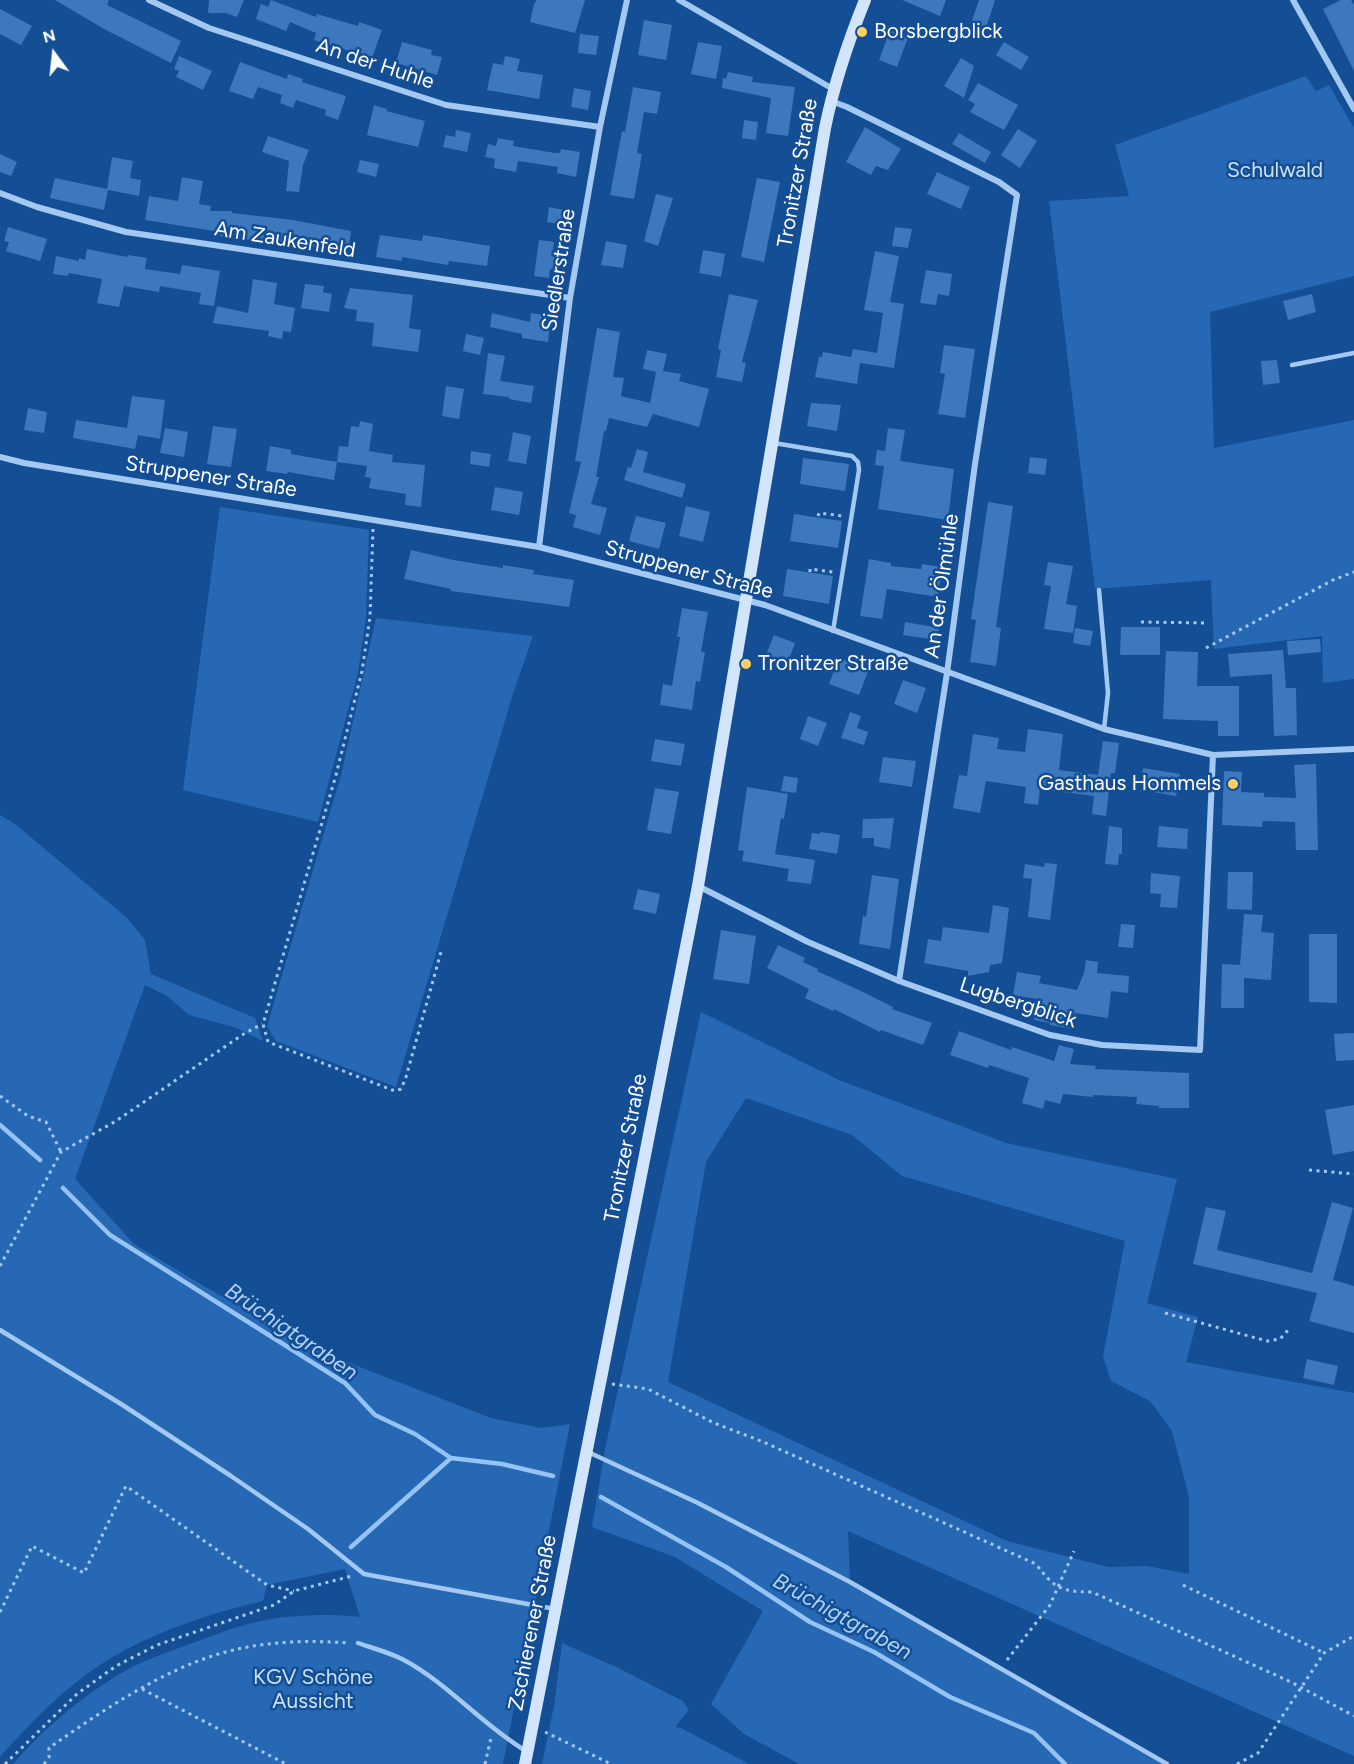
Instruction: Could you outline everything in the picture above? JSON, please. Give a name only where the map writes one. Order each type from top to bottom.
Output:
[{"type":"street","name":"An der Huhle","points":[[149,0],[209,28],[446,105],[600,127]]},
{"type":"street","name":"Siedlerstraße","points":[[539,547],[570,298],[600,127],[627,0]]},
{"type":"street","points":[[679,0],[832,95]]},
{"type":"street","name":"Tronitzer Straße","points":[[579,1490],[698,886],[832,95],[848,42],[865,0]]},
{"type":"street","points":[[1293,0],[1354,109]]},
{"type":"street","name":"An der Ölmühle","points":[[832,95],[847,107],[999,182],[1017,195],[899,981]]},
{"type":"street","name":"Am Zaukenfeld","points":[[0,193],[37,207],[126,232],[570,298]]},
{"type":"street","name":"Struppener Straße","points":[[0,457],[24,463],[539,547],[746,600],[1104,729],[1212,755],[1354,749]]},
{"type":"street","name":"Lugbergblick","points":[[698,886],[808,942],[899,981],[1050,1035],[1102,1045],[1200,1050],[1212,755]]},
{"type":"street","name":"Zschierener Straße","points":[[526,1758],[579,1490]]},
{"type":"lane","points":[[1292,365],[1354,353]]},
{"type":"lane","points":[[772,443],[852,456],[858,462],[859,470],[833,631]]},
{"type":"lane","points":[[1099,590],[1108,693],[1104,729]]},
{"type":"lane","points":[[0,1330],[231,1476],[308,1529],[364,1574],[556,1609]]},
{"type":"lane","points":[[587,1451],[698,1503],[850,1582],[1167,1764]]},
{"type":"lane","points":[[358,1643],[401,1659],[444,1688],[508,1740],[526,1758]]},
{"type":"path","points":[[818,516],[819,513],[851,517]]},
{"type":"path","points":[[374,521],[370,617],[362,671],[336,775],[263,1024],[268,1042],[395,1091],[401,1089],[441,952]]},
{"type":"path","points":[[810,572],[810,569],[842,574]]},
{"type":"path","points":[[1206,648],[1333,580],[1354,572]]},
{"type":"path","points":[[1141,622],[1206,623]]},
{"type":"path","points":[[0,1266],[61,1152],[116,1121],[224,1046],[263,1024]]},
{"type":"path","points":[[0,1096],[27,1116],[46,1122],[61,1152]]},
{"type":"path","points":[[1309,1170],[1354,1174]]},
{"type":"path","points":[[1165,1313],[1267,1341],[1280,1339],[1289,1329]]},
{"type":"path","points":[[600,1383],[648,1389],[714,1423],[761,1441],[1036,1564],[1049,1582],[1058,1588],[1069,1592],[1092,1592],[1291,1682],[1354,1716]]},
{"type":"path","points":[[0,1612],[32,1546],[84,1573],[126,1486],[267,1585],[294,1590],[364,1574]]},
{"type":"path","points":[[1001,1669],[1050,1605],[1074,1551]]},
{"type":"path","points":[[1183,1585],[1324,1653]]},
{"type":"path","points":[[5,1764],[77,1694],[116,1666],[157,1645],[274,1605],[294,1590]]},
{"type":"path","points":[[1237,1764],[1258,1753],[1324,1653],[1354,1636]]},
{"type":"path","points":[[44,1764],[49,1757],[49,1748],[81,1725],[142,1689],[189,1665],[223,1653],[263,1645],[314,1641],[358,1643]]},
{"type":"path","points":[[142,1689],[286,1764]]},
{"type":"path","points":[[485,1764],[493,1728]]},
{"type":"path","points":[[532,1728],[548,1733],[611,1764]]},
{"type":"green space","name":"Schulwald","points":[[1306,76],[1316,91],[1329,85],[1354,128],[1354,276],[1210,312],[1214,448],[1354,420],[1354,679],[1323,683],[1322,636],[1214,649],[1211,580],[1095,589],[1049,201],[1129,196],[1115,145]]},
{"type":"green space","points":[[220,507],[369,530],[366,618],[358,673],[318,822],[183,790]]},
{"type":"green space","points":[[376,618],[533,636],[513,694],[396,1087],[276,1041],[267,1026],[341,775]]},
{"type":"green space","name":"KGV Schöne Aussicht","points":[[0,815],[15,824],[126,917],[145,940],[151,974],[255,1018],[263,1041],[234,1027],[189,1015],[167,996],[145,985],[75,1179],[134,1244],[324,1353],[491,1418],[541,1428],[570,1424],[503,1764],[13,1764],[49,1727],[76,1704],[118,1675],[147,1660],[255,1622],[300,1616],[360,1617],[345,1569],[267,1585],[263,1601],[186,1623],[131,1647],[97,1667],[67,1690],[0,1757]]},
{"type":"green space","points":[[701,1012],[839,1080],[1006,1143],[1177,1179],[1147,1303],[1198,1317],[1186,1362],[1354,1393],[1354,1756],[848,1531],[850,1582],[1167,1764],[799,1764],[744,1734],[711,1704],[763,1611],[675,1557],[592,1527],[605,1449]],"holes":[[[746,1098],[852,1135],[902,1176],[1125,1241],[1103,1356],[1111,1381],[1150,1401],[1172,1431],[1189,1497],[1189,1574],[1147,1566],[1108,1567],[1007,1541],[668,1382],[706,1162]]]},
{"type":"green space","points":[[562,1643],[683,1701],[689,1710],[675,1727],[749,1764],[542,1764],[554,1706]]},
{"type":"building","points":[[55,0],[109,0],[107,5],[181,41],[171,63],[106,30]]},
{"type":"building","points":[[209,0],[244,0],[237,17],[226,13],[208,13]]},
{"type":"building","points":[[271,0],[316,17],[317,14],[358,26],[359,22],[382,30],[372,58],[314,40],[316,33],[290,22],[286,31],[256,19],[261,4],[268,7]]},
{"type":"building","points":[[537,0],[585,0],[575,33],[530,22]]},
{"type":"building","points":[[902,0],[946,0],[940,16]]},
{"type":"building","points":[[979,0],[995,0],[986,28],[971,23]]},
{"type":"building","points":[[1341,0],[1351,0],[1354,5],[1354,71],[1323,9]]},
{"type":"building","points":[[0,9],[32,26],[21,45],[0,34]]},
{"type":"building","points":[[644,20],[672,25],[666,60],[638,55]]},
{"type":"building","points":[[891,28],[909,35],[897,67],[879,60]]},
{"type":"building","points":[[580,34],[599,36],[596,55],[578,53]]},
{"type":"building","points":[[402,42],[432,50],[431,55],[442,57],[437,75],[396,63]]},
{"type":"building","points":[[698,42],[722,46],[716,79],[691,74]]},
{"type":"building","points":[[1004,42],[1029,57],[1021,70],[996,55]]},
{"type":"building","points":[[179,56],[212,71],[203,90],[176,77],[179,71],[174,69]]},
{"type":"building","points":[[505,56],[520,59],[517,71],[543,75],[539,99],[487,90],[493,63],[503,65]]},
{"type":"building","points":[[961,58],[974,66],[964,98],[944,86]]},
{"type":"building","points":[[240,62],[287,79],[288,74],[303,79],[302,82],[346,96],[338,120],[325,115],[326,110],[296,100],[293,108],[280,103],[282,95],[258,87],[253,99],[229,91]]},
{"type":"building","points":[[728,72],[753,77],[752,82],[795,87],[788,136],[766,133],[771,98],[722,88],[723,78],[726,79]]},
{"type":"building","points":[[978,83],[1018,105],[1004,130],[970,112],[975,104],[968,100]]},
{"type":"building","points":[[633,87],[661,92],[657,114],[644,112],[637,153],[642,154],[634,199],[610,195]]},
{"type":"building","points":[[574,88],[591,91],[588,110],[571,107]]},
{"type":"building","points":[[374,105],[387,109],[386,111],[425,121],[418,147],[367,135]]},
{"type":"building","points":[[744,120],[758,122],[756,140],[742,138]]},
{"type":"building","points":[[865,127],[901,149],[888,170],[876,166],[871,175],[846,162]]},
{"type":"building","points":[[1018,129],[1037,141],[1020,168],[1001,155]]},
{"type":"building","points":[[456,130],[471,133],[467,152],[443,147],[446,135],[455,137]]},
{"type":"building","points":[[959,133],[991,152],[985,163],[952,144]]},
{"type":"building","points":[[268,136],[309,150],[303,165],[299,192],[286,191],[289,161],[262,152]]},
{"type":"building","points":[[498,138],[514,141],[513,146],[555,153],[560,153],[561,149],[580,152],[576,177],[557,173],[558,167],[518,161],[516,172],[494,168],[495,159],[485,157],[488,144],[496,146]]},
{"type":"building","points":[[0,154],[17,162],[11,176],[0,172]]},
{"type":"building","points":[[112,157],[133,161],[130,178],[141,180],[139,196],[108,190],[104,210],[50,198],[55,178],[107,189]]},
{"type":"building","points":[[360,160],[379,164],[376,177],[357,172]]},
{"type":"building","points":[[937,172],[970,187],[961,209],[927,194]]},
{"type":"building","points":[[182,177],[203,181],[199,204],[211,206],[210,211],[232,211],[232,213],[293,220],[351,231],[348,253],[269,240],[269,242],[220,236],[220,232],[145,220],[149,196],[178,201]]},
{"type":"building","points":[[757,178],[780,182],[764,262],[741,257]]},
{"type":"building","points":[[656,194],[673,198],[658,246],[644,241]]},
{"type":"building","points":[[549,207],[568,211],[565,225],[547,222]]},
{"type":"building","points":[[8,227],[47,239],[40,261],[6,251],[9,242],[4,241]]},
{"type":"building","points":[[895,227],[912,229],[908,248],[892,246]]},
{"type":"building","points":[[380,235],[422,241],[423,235],[490,246],[487,266],[449,261],[448,265],[402,257],[402,261],[376,257]]},
{"type":"building","points":[[539,240],[554,242],[552,256],[561,257],[559,270],[550,269],[549,278],[534,276]]},
{"type":"building","points":[[606,241],[627,245],[623,268],[601,265]]},
{"type":"building","points":[[87,249],[127,257],[128,255],[147,258],[145,269],[180,274],[182,265],[220,271],[214,306],[199,304],[201,293],[160,286],[159,292],[124,286],[119,307],[97,303],[102,279],[69,273],[68,276],[53,274],[56,256],[79,261],[79,258],[85,260]]},
{"type":"building","points":[[703,250],[725,254],[721,277],[699,273]]},
{"type":"building","points":[[875,251],[899,256],[890,302],[904,304],[894,368],[860,363],[857,384],[815,377],[819,357],[822,357],[823,352],[851,357],[853,349],[877,353],[883,313],[864,310]]},
{"type":"building","points":[[926,270],[952,274],[949,296],[938,294],[936,305],[920,303]]},
{"type":"building","points":[[253,279],[277,283],[274,304],[295,308],[291,332],[283,331],[282,339],[268,336],[269,331],[213,323],[217,306],[248,313]]},
{"type":"building","points":[[305,284],[324,286],[323,292],[332,294],[329,312],[301,308]]},
{"type":"building","points":[[350,288],[413,295],[409,328],[421,330],[418,352],[372,346],[374,323],[356,321],[357,310],[344,308]]},
{"type":"building","points":[[729,294],[758,300],[742,362],[746,363],[742,382],[716,377],[721,350],[718,349]]},
{"type":"building","points":[[1312,294],[1316,312],[1288,320],[1283,301]]},
{"type":"building","points":[[492,313],[530,322],[531,313],[544,315],[543,323],[550,324],[548,342],[522,338],[522,334],[490,327]]},
{"type":"building","points":[[597,328],[620,332],[613,377],[624,378],[621,396],[650,403],[656,372],[643,369],[647,350],[667,354],[663,371],[681,374],[679,381],[709,389],[699,427],[653,414],[647,427],[609,418],[606,431],[604,431],[596,477],[599,477],[591,504],[607,508],[600,535],[573,527],[576,515],[569,513],[581,462],[575,461]]},
{"type":"building","points":[[466,334],[484,338],[480,355],[463,351]]},
{"type":"building","points":[[944,345],[975,349],[965,418],[938,414],[945,374],[940,373]]},
{"type":"building","points":[[488,353],[505,356],[500,381],[534,386],[531,403],[509,399],[509,397],[483,394]]},
{"type":"building","points":[[1277,360],[1280,383],[1263,385],[1261,361]]},
{"type":"building","points":[[446,386],[464,389],[459,419],[442,416]]},
{"type":"building","points":[[132,396],[165,400],[160,439],[138,435],[135,449],[73,438],[76,420],[127,428]]},
{"type":"building","points":[[811,403],[841,405],[837,431],[807,426]]},
{"type":"building","points":[[28,408],[47,412],[44,433],[24,430]]},
{"type":"building","points":[[360,421],[373,424],[369,451],[393,455],[392,462],[425,465],[421,507],[405,505],[406,494],[369,488],[371,478],[365,477],[367,466],[337,462],[339,446],[348,447],[351,426],[359,427]]},
{"type":"building","points":[[213,426],[237,429],[231,467],[207,464]]},
{"type":"building","points":[[165,428],[188,432],[184,457],[160,453]]},
{"type":"building","points":[[888,428],[905,430],[900,461],[954,469],[948,520],[878,509],[884,466],[875,465],[877,450],[885,451]]},
{"type":"building","points":[[513,432],[531,436],[526,464],[508,461]]},
{"type":"building","points":[[270,446],[291,450],[291,454],[337,462],[334,480],[288,472],[287,474],[266,471]]},
{"type":"building","points":[[637,449],[648,452],[643,472],[686,484],[682,498],[624,480],[628,467],[631,468]]},
{"type":"building","points":[[471,451],[491,454],[489,467],[470,464]]},
{"type":"building","points":[[1030,457],[1047,459],[1045,475],[1028,473]]},
{"type":"building","points":[[803,458],[849,464],[845,491],[800,484]]},
{"type":"building","points":[[495,487],[523,492],[519,515],[491,510]]},
{"type":"building","points":[[988,502],[1013,506],[996,627],[1001,628],[996,666],[970,662],[976,620],[971,619]]},
{"type":"building","points":[[686,506],[710,512],[703,542],[679,536]]},
{"type":"building","points":[[794,514],[842,521],[838,548],[790,541]]},
{"type":"building","points":[[636,516],[666,523],[659,549],[629,541]]},
{"type":"building","points":[[411,550],[453,560],[503,568],[503,565],[534,570],[533,574],[574,580],[569,607],[451,591],[451,589],[404,579]]},
{"type":"building","points":[[869,559],[891,563],[891,566],[921,569],[922,564],[942,567],[938,597],[887,589],[882,619],[860,616]]},
{"type":"building","points":[[1048,562],[1073,566],[1066,604],[1077,606],[1073,633],[1044,629],[1051,586],[1044,585]]},
{"type":"building","points":[[787,569],[833,576],[829,604],[783,596]]},
{"type":"building","points":[[682,608],[708,612],[701,652],[705,652],[700,682],[696,681],[692,710],[660,705],[663,684],[672,686]]},
{"type":"building","points":[[905,622],[939,628],[937,640],[903,635]]},
{"type":"building","points":[[1121,627],[1160,627],[1160,655],[1120,655]]},
{"type":"building","points":[[1075,628],[1093,631],[1090,646],[1073,643]]},
{"type":"building","points":[[774,635],[795,643],[787,665],[765,657]]},
{"type":"building","points":[[1320,639],[1321,652],[1288,655],[1287,641]]},
{"type":"building","points":[[1283,650],[1286,688],[1296,688],[1297,735],[1274,736],[1272,674],[1230,677],[1228,654]]},
{"type":"building","points":[[1166,651],[1198,652],[1197,686],[1239,686],[1239,736],[1218,736],[1218,721],[1163,719]]},
{"type":"building","points":[[839,658],[869,669],[859,695],[829,684]]},
{"type":"building","points":[[903,680],[926,688],[917,713],[894,704]]},
{"type":"building","points":[[850,712],[861,716],[857,728],[868,732],[864,745],[841,738]]},
{"type":"building","points":[[808,716],[827,723],[818,746],[800,739]]},
{"type":"building","points":[[1028,729],[1063,734],[1059,770],[1098,775],[1103,741],[1119,743],[1115,773],[1111,773],[1106,816],[1092,814],[1094,796],[1040,789],[1038,805],[1024,803],[1026,787],[986,781],[980,813],[953,808],[959,775],[967,776],[973,734],[999,738],[997,749],[1025,752]]},
{"type":"building","points":[[655,739],[685,744],[681,766],[651,761]]},
{"type":"building","points":[[883,757],[916,761],[912,787],[879,782]]},
{"type":"building","points":[[1316,764],[1318,850],[1296,850],[1295,822],[1263,821],[1262,827],[1222,825],[1224,771],[1242,772],[1241,792],[1264,793],[1264,797],[1296,798],[1294,765]]},
{"type":"building","points":[[1143,768],[1180,774],[1176,796],[1153,792],[1154,786],[1140,784]]},
{"type":"building","points":[[784,776],[798,778],[796,793],[781,791]]},
{"type":"building","points":[[747,787],[788,794],[775,854],[815,860],[811,884],[787,881],[789,869],[742,861],[744,851],[738,850]]},
{"type":"building","points":[[655,788],[679,792],[671,834],[647,830]]},
{"type":"building","points":[[894,818],[890,849],[874,846],[874,838],[862,838],[863,819]]},
{"type":"building","points":[[1109,826],[1122,828],[1122,854],[1119,854],[1118,865],[1105,864]]},
{"type":"building","points":[[1159,826],[1188,829],[1187,849],[1157,847]]},
{"type":"building","points":[[820,832],[840,835],[837,854],[809,849],[812,833],[820,834]]},
{"type":"building","points":[[1045,863],[1057,864],[1050,920],[1028,917],[1032,879],[1023,878],[1025,864],[1044,867]]},
{"type":"building","points":[[1228,872],[1253,872],[1252,910],[1227,909]]},
{"type":"building","points":[[1151,873],[1180,876],[1177,908],[1160,907],[1161,894],[1150,893]]},
{"type":"building","points":[[872,875],[899,879],[890,949],[859,944],[863,916],[866,917]]},
{"type":"building","points":[[638,889],[660,894],[656,914],[633,909]]},
{"type":"building","points":[[993,905],[1009,908],[1002,963],[990,965],[989,972],[968,976],[968,971],[924,963],[928,939],[941,941],[943,927],[989,933]]},
{"type":"building","points":[[1244,914],[1263,915],[1261,932],[1274,933],[1271,980],[1244,978],[1244,1008],[1221,1008],[1222,964],[1240,965]]},
{"type":"building","points":[[1121,924],[1135,925],[1133,948],[1118,947]]},
{"type":"building","points":[[721,930],[756,936],[749,984],[713,979]]},
{"type":"building","points":[[1309,934],[1337,934],[1337,1003],[1309,1002]]},
{"type":"building","points":[[778,945],[805,958],[803,962],[818,969],[817,971],[893,1007],[892,1009],[932,1023],[923,1045],[881,1030],[880,1032],[834,1009],[833,1011],[805,998],[809,989],[767,968]]},
{"type":"building","points":[[1086,960],[1098,962],[1097,973],[1129,976],[1128,993],[1111,991],[1108,1018],[1075,1013],[1072,1029],[1050,1025],[1050,1023],[1034,1020],[1037,999],[1013,995],[1017,972],[1041,976],[1039,983],[1077,990],[1084,973]]},
{"type":"building","points":[[959,1031],[1011,1050],[1012,1047],[1054,1061],[1059,1045],[1074,1049],[1070,1064],[1096,1066],[1095,1069],[1189,1073],[1189,1108],[1159,1108],[1159,1106],[1136,1104],[1137,1097],[1063,1094],[1060,1104],[1045,1100],[1043,1109],[1022,1103],[1029,1078],[989,1065],[988,1068],[950,1055]]},
{"type":"building","points":[[1354,1033],[1354,1060],[1336,1061],[1334,1034]]},
{"type":"building","points":[[1354,1105],[1354,1151],[1333,1155],[1325,1110]]},
{"type":"building","points":[[1332,1202],[1353,1208],[1333,1280],[1354,1286],[1354,1333],[1309,1321],[1317,1293],[1193,1264],[1206,1207],[1226,1211],[1217,1250],[1312,1273]]},
{"type":"building","points":[[1307,1359],[1338,1366],[1334,1385],[1303,1378]]},
{"type":"waterway","name":"Brüchigtgraben","points":[[0,1125],[40,1160]]},
{"type":"waterway","name":"Brüchigtgraben","points":[[63,1188],[110,1235],[345,1383],[375,1415],[415,1434],[451,1458],[502,1464],[553,1476]]},
{"type":"waterway","points":[[351,1547],[451,1458]]},
{"type":"waterway","name":"Brüchigtgraben","points":[[601,1497],[726,1567],[810,1622],[874,1652],[950,1697],[1034,1733],[1065,1764]]},
{"type":"place","name":"Borsbergblick","points":[[862,32]]},
{"type":"place","name":"Tronitzer Straße","points":[[746,664]]},
{"type":"place","name":"Gasthaus Hommels","points":[[1233,784]]}]
